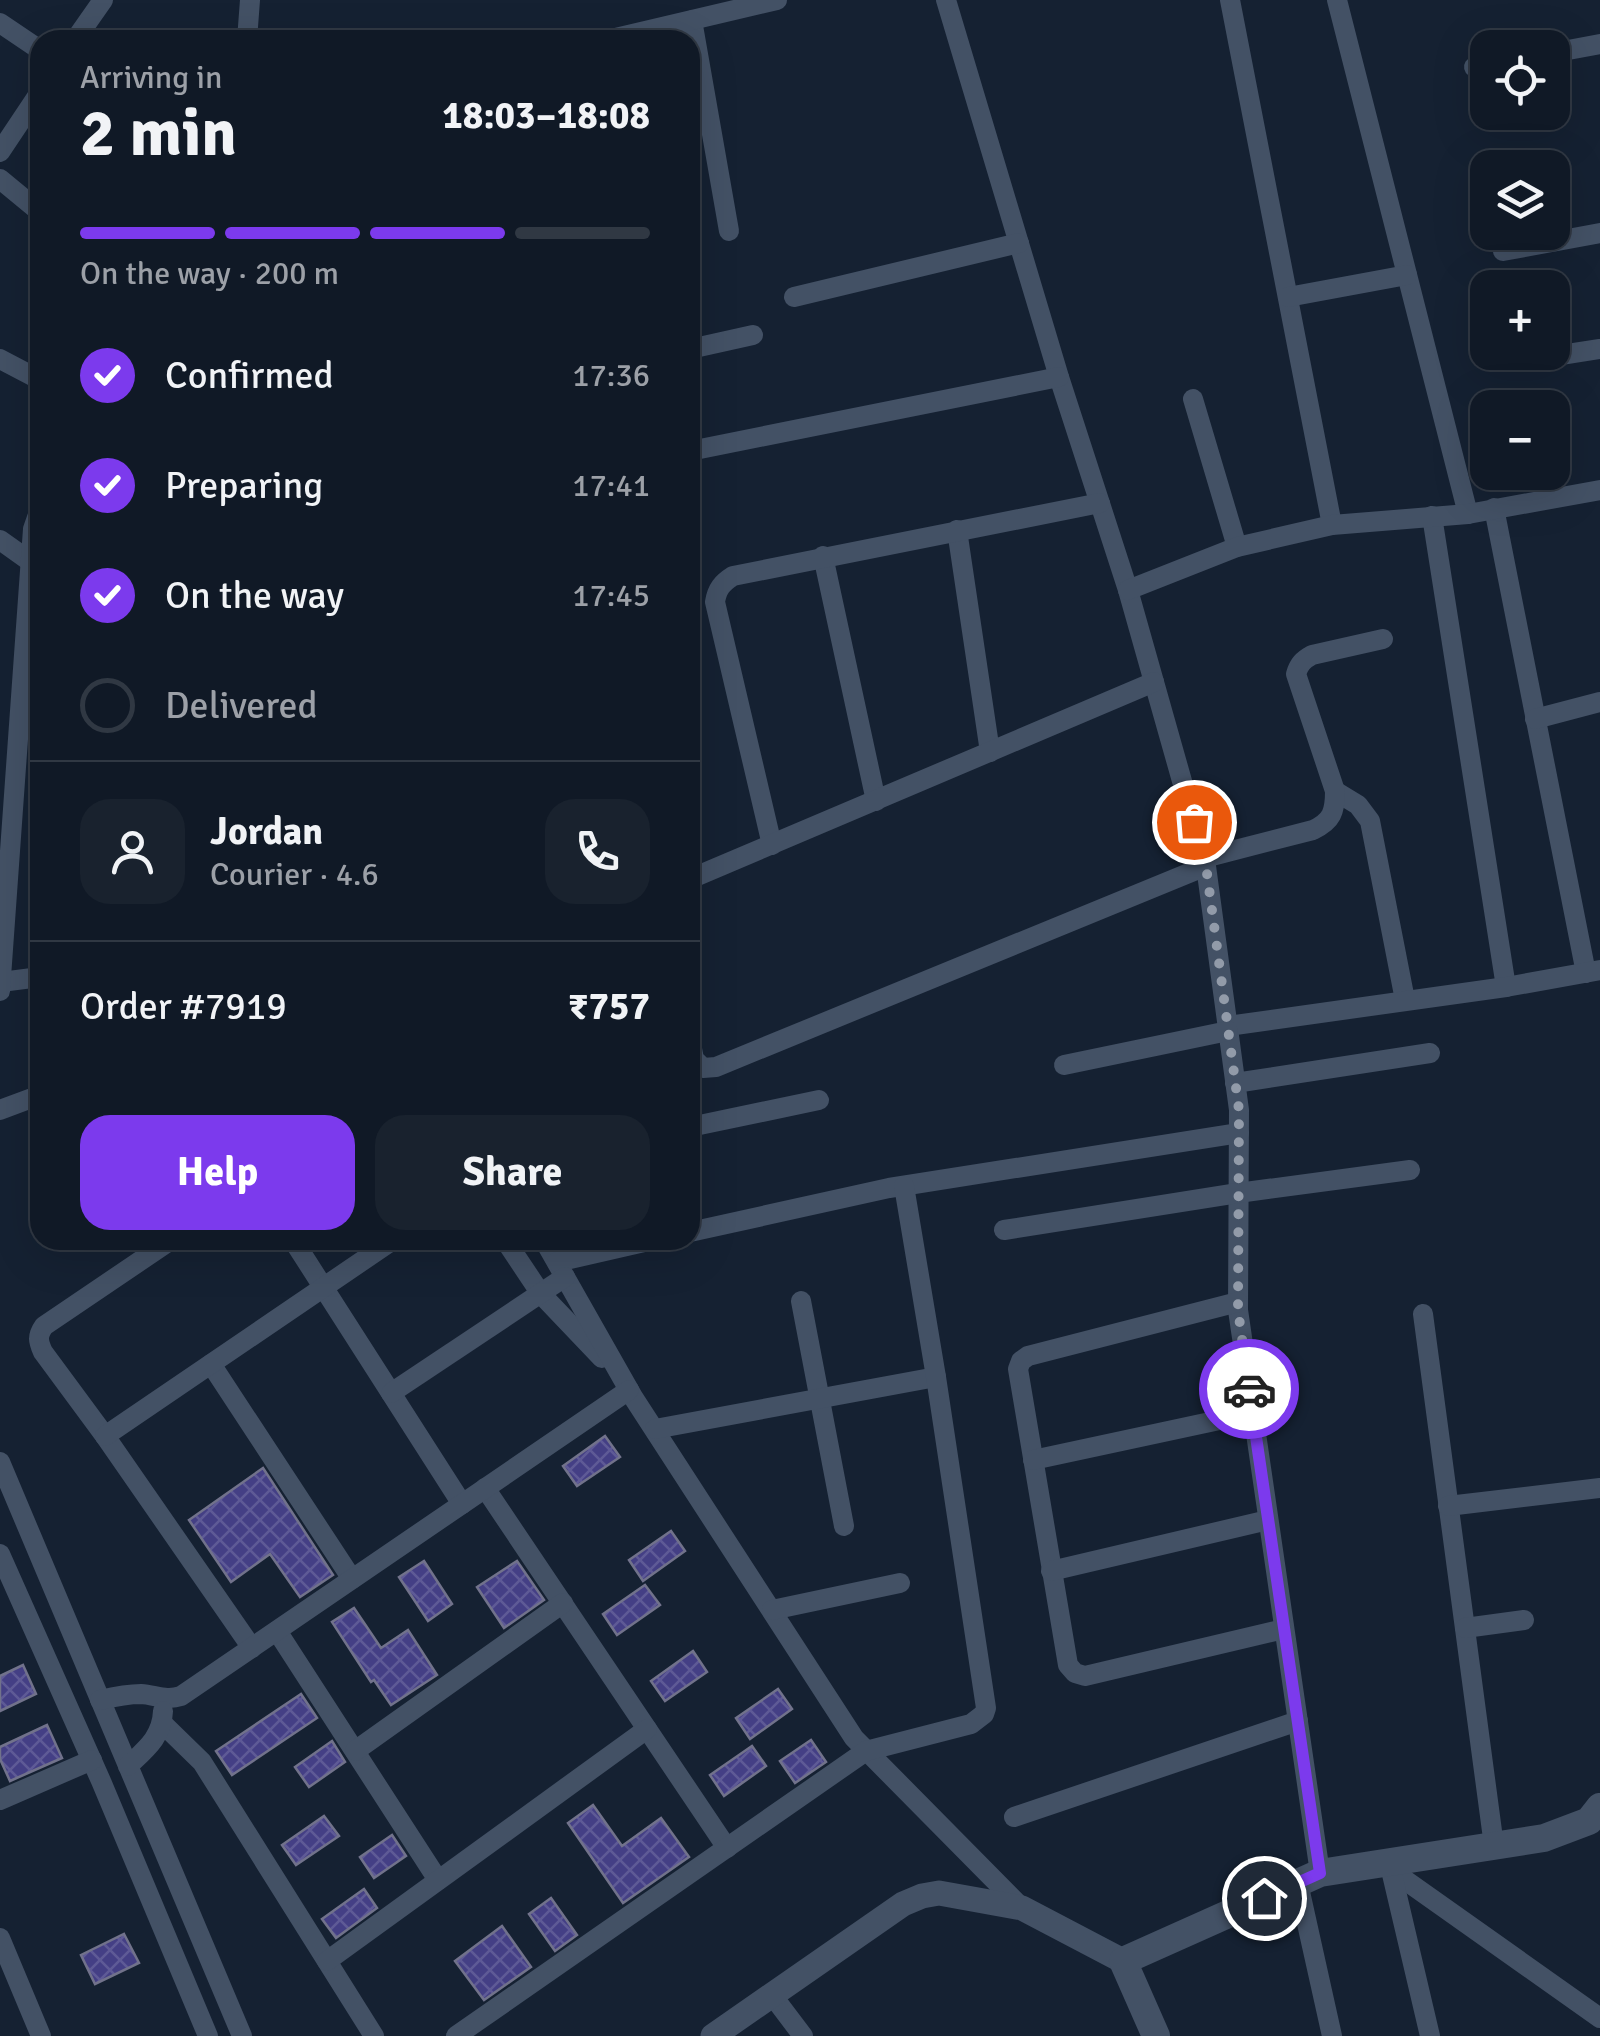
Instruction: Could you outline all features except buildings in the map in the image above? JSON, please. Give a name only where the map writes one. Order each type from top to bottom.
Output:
[{"type":"main road","points":[[1156,2036],[1123,1961],[1309,1878],[1544,1838],[1589,1821],[1600,1809]]},
{"type":"street","points":[[82,30],[102,0]]},
{"type":"street","points":[[248,30],[250,0]]},
{"type":"street","points":[[651,30],[751,3],[777,0]]},
{"type":"street","points":[[946,0],[1128,590],[1205,862],[1236,1083],[1238,1302],[1298,1721],[1309,1878],[1332,2036]]},
{"type":"street","points":[[1230,0],[1332,525]]},
{"type":"street","points":[[1337,0],[1468,514]]},
{"type":"street","points":[[692,20],[694,30]]},
{"type":"street","points":[[0,23],[30,43]]},
{"type":"street","points":[[1570,49],[1600,44]]},
{"type":"street","points":[[700,66],[729,231]]},
{"type":"street","points":[[0,152],[30,107]]},
{"type":"street","points":[[0,179],[30,204]]},
{"type":"street","points":[[1503,252],[1600,233]]},
{"type":"street","points":[[794,296],[1019,243]]},
{"type":"street","points":[[1288,298],[1407,274]]},
{"type":"street","points":[[700,348],[753,335]]},
{"type":"street","points":[[1570,354],[1600,349]]},
{"type":"street","points":[[0,359],[30,375]]},
{"type":"street","points":[[700,449],[1060,377]]},
{"type":"street","points":[[1193,399],[1237,547]]},
{"type":"street","points":[[1128,590],[1237,547],[1332,525],[1468,514],[1600,490]]},
{"type":"street","points":[[772,845],[715,602],[723,582],[733,576],[823,556],[1100,503]]},
{"type":"street","points":[[1064,1065],[1228,1029],[1593,972],[1494,508]]},
{"type":"street","points":[[1432,516],[1506,987]]},
{"type":"street","points":[[956,530],[990,752]]},
{"type":"street","points":[[0,540],[30,561]]},
{"type":"street","points":[[823,556],[876,801]]},
{"type":"street","points":[[0,991],[30,576]]},
{"type":"street","points":[[700,1065],[716,1068],[1205,862],[1325,824],[1332,814],[1335,791],[1296,674],[1298,667],[1312,656],[1382,639]]},
{"type":"street","points":[[700,876],[1154,682]]},
{"type":"street","points":[[1536,719],[1600,702]]},
{"type":"street","points":[[1335,791],[1358,806],[1370,820],[1405,1000]]},
{"type":"street","points":[[0,982],[30,979]]},
{"type":"street","points":[[1236,1083],[1430,1053]]},
{"type":"street","points":[[0,1110],[30,1099]]},
{"type":"street","points":[[700,1124],[819,1100]]},
{"type":"street","points":[[700,1230],[904,1186],[1239,1133]]},
{"type":"street","points":[[1004,1230],[1410,1170]]},
{"type":"street","points":[[456,2036],[866,1750],[971,1724],[984,1714],[936,1377],[904,1186]]},
{"type":"street","points":[[157,1250],[44,1326],[38,1342],[252,1648]]},
{"type":"street","points":[[299,1250],[462,1504]]},
{"type":"street","points":[[105,1436],[378,1250]]},
{"type":"street","points":[[512,1250],[541,1294],[626,1386]]},
{"type":"street","points":[[550,1250],[626,1386],[854,1738],[1022,1908],[1123,1961]]},
{"type":"street","points":[[391,1393],[541,1294],[561,1270],[623,1250]]},
{"type":"street","points":[[801,1302],[844,1526]]},
{"type":"street","points":[[1238,1302],[1028,1356],[1018,1369],[1068,1665],[1075,1673],[1086,1676],[1284,1629]]},
{"type":"street","points":[[1422,1314],[1494,1846]]},
{"type":"street","points":[[211,1364],[352,1579]]},
{"type":"street","points":[[654,1430],[936,1377]]},
{"type":"street","points":[[100,1700],[134,1694],[163,1699],[181,1696],[485,1488],[626,1386]]},
{"type":"street","points":[[1033,1460],[1252,1413]]},
{"type":"street","points":[[0,1462],[242,2036]]},
{"type":"street","points":[[485,1488],[726,1848]]},
{"type":"street","points":[[1448,1506],[1600,1488]]},
{"type":"street","points":[[1051,1571],[1268,1520]]},
{"type":"street","points":[[0,1554],[208,2036]]},
{"type":"street","points":[[772,1610],[900,1583]]},
{"type":"street","points":[[354,1750],[563,1603]]},
{"type":"street","points":[[1465,1628],[1524,1620]]},
{"type":"street","points":[[277,1631],[438,1880]]},
{"type":"street","points":[[128,1766],[158,1735],[163,1699]]},
{"type":"street","points":[[1014,1817],[1298,1721]]},
{"type":"street","points":[[162,1724],[202,1762],[374,2036]]},
{"type":"street","points":[[327,1961],[647,1729]]},
{"type":"street","points":[[0,1800],[92,1760]]},
{"type":"street","points":[[1386,1867],[1600,2018]]},
{"type":"street","points":[[1386,1867],[1430,2036]]},
{"type":"street","points":[[713,2036],[902,1904],[940,1894],[1022,1908]]},
{"type":"street","points":[[0,1940],[40,2036]]},
{"type":"street","points":[[772,1995],[803,2036]]},
{"type":"way so far","points":[[1194,822],[1206,866],[1239,1110],[1238,1310],[1249,1389]]},
{"type":"route","points":[[1249,1389],[1320,1873],[1264,1898]]}]
